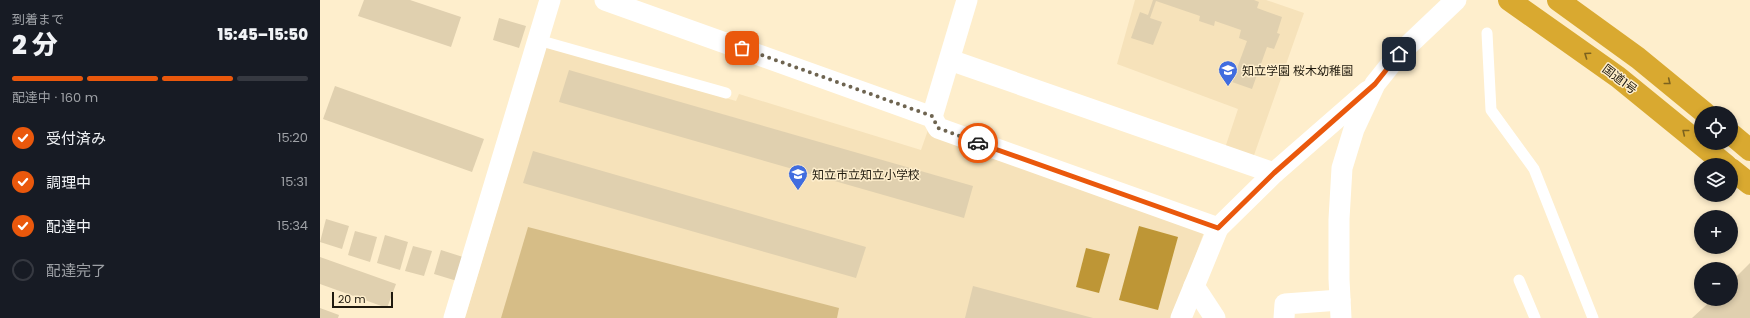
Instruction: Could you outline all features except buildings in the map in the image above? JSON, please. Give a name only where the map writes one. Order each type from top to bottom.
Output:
[{"type":"highway","name":"国道1号","points":[[1509,0],[1618,77],[1717,158]]},
{"type":"highway","points":[[1558,0],[1638,58],[1696,106]]},
{"type":"highway","points":[[1738,140],[1750,150]]},
{"type":"highway","points":[[1738,175],[1750,184]]},
{"type":"street","points":[[454,318],[550,0]]},
{"type":"street","points":[[605,0],[932,116],[938,128],[1218,228]]},
{"type":"street","points":[[932,116],[967,0]]},
{"type":"street","points":[[1181,318],[1218,228],[1274,173],[1375,84],[1399,54],[1456,0]]},
{"type":"street","points":[[950,60],[1274,173]]},
{"type":"street","points":[[1284,318],[1285,304],[1340,309],[1339,219],[1342,168],[1354,129],[1375,84]]},
{"type":"street","points":[[1194,286],[1214,318]]},
{"type":"lane","points":[[1487,33],[1491,110],[1534,169],[1593,318]]},
{"type":"lane","points":[[538,40],[726,93]]},
{"type":"lane","points":[[1519,280],[1535,318]]},
{"type":"shaded area","name":"知立学園 桜木幼稚園","points":[[1135,0],[1266,0],[1304,13],[1253,158],[1225,148],[1238,109],[1117,64]]},
{"type":"shaded area","name":"知立市立知立小学校","points":[[546,46],[736,101],[739,94],[921,150],[928,130],[1204,232],[1173,318],[465,318]]},
{"type":"shaded area","points":[[1139,226],[1178,237],[1158,310],[1119,300]]},
{"type":"shaded area","points":[[528,227],[839,308],[837,318],[501,318]]},
{"type":"shaded area","points":[[1086,248],[1110,254],[1099,293],[1076,287]]},
{"type":"way so far","points":[[742,48],[932,116],[938,128],[978,143]]},
{"type":"place","name":"知立学園 桜木幼稚園","points":[[1228,87]]},
{"type":"place","name":"知立市立知立小学校","points":[[798,191]]},
{"type":"route","points":[[978,143],[1218,228],[1274,173],[1375,84],[1399,54]]}]
